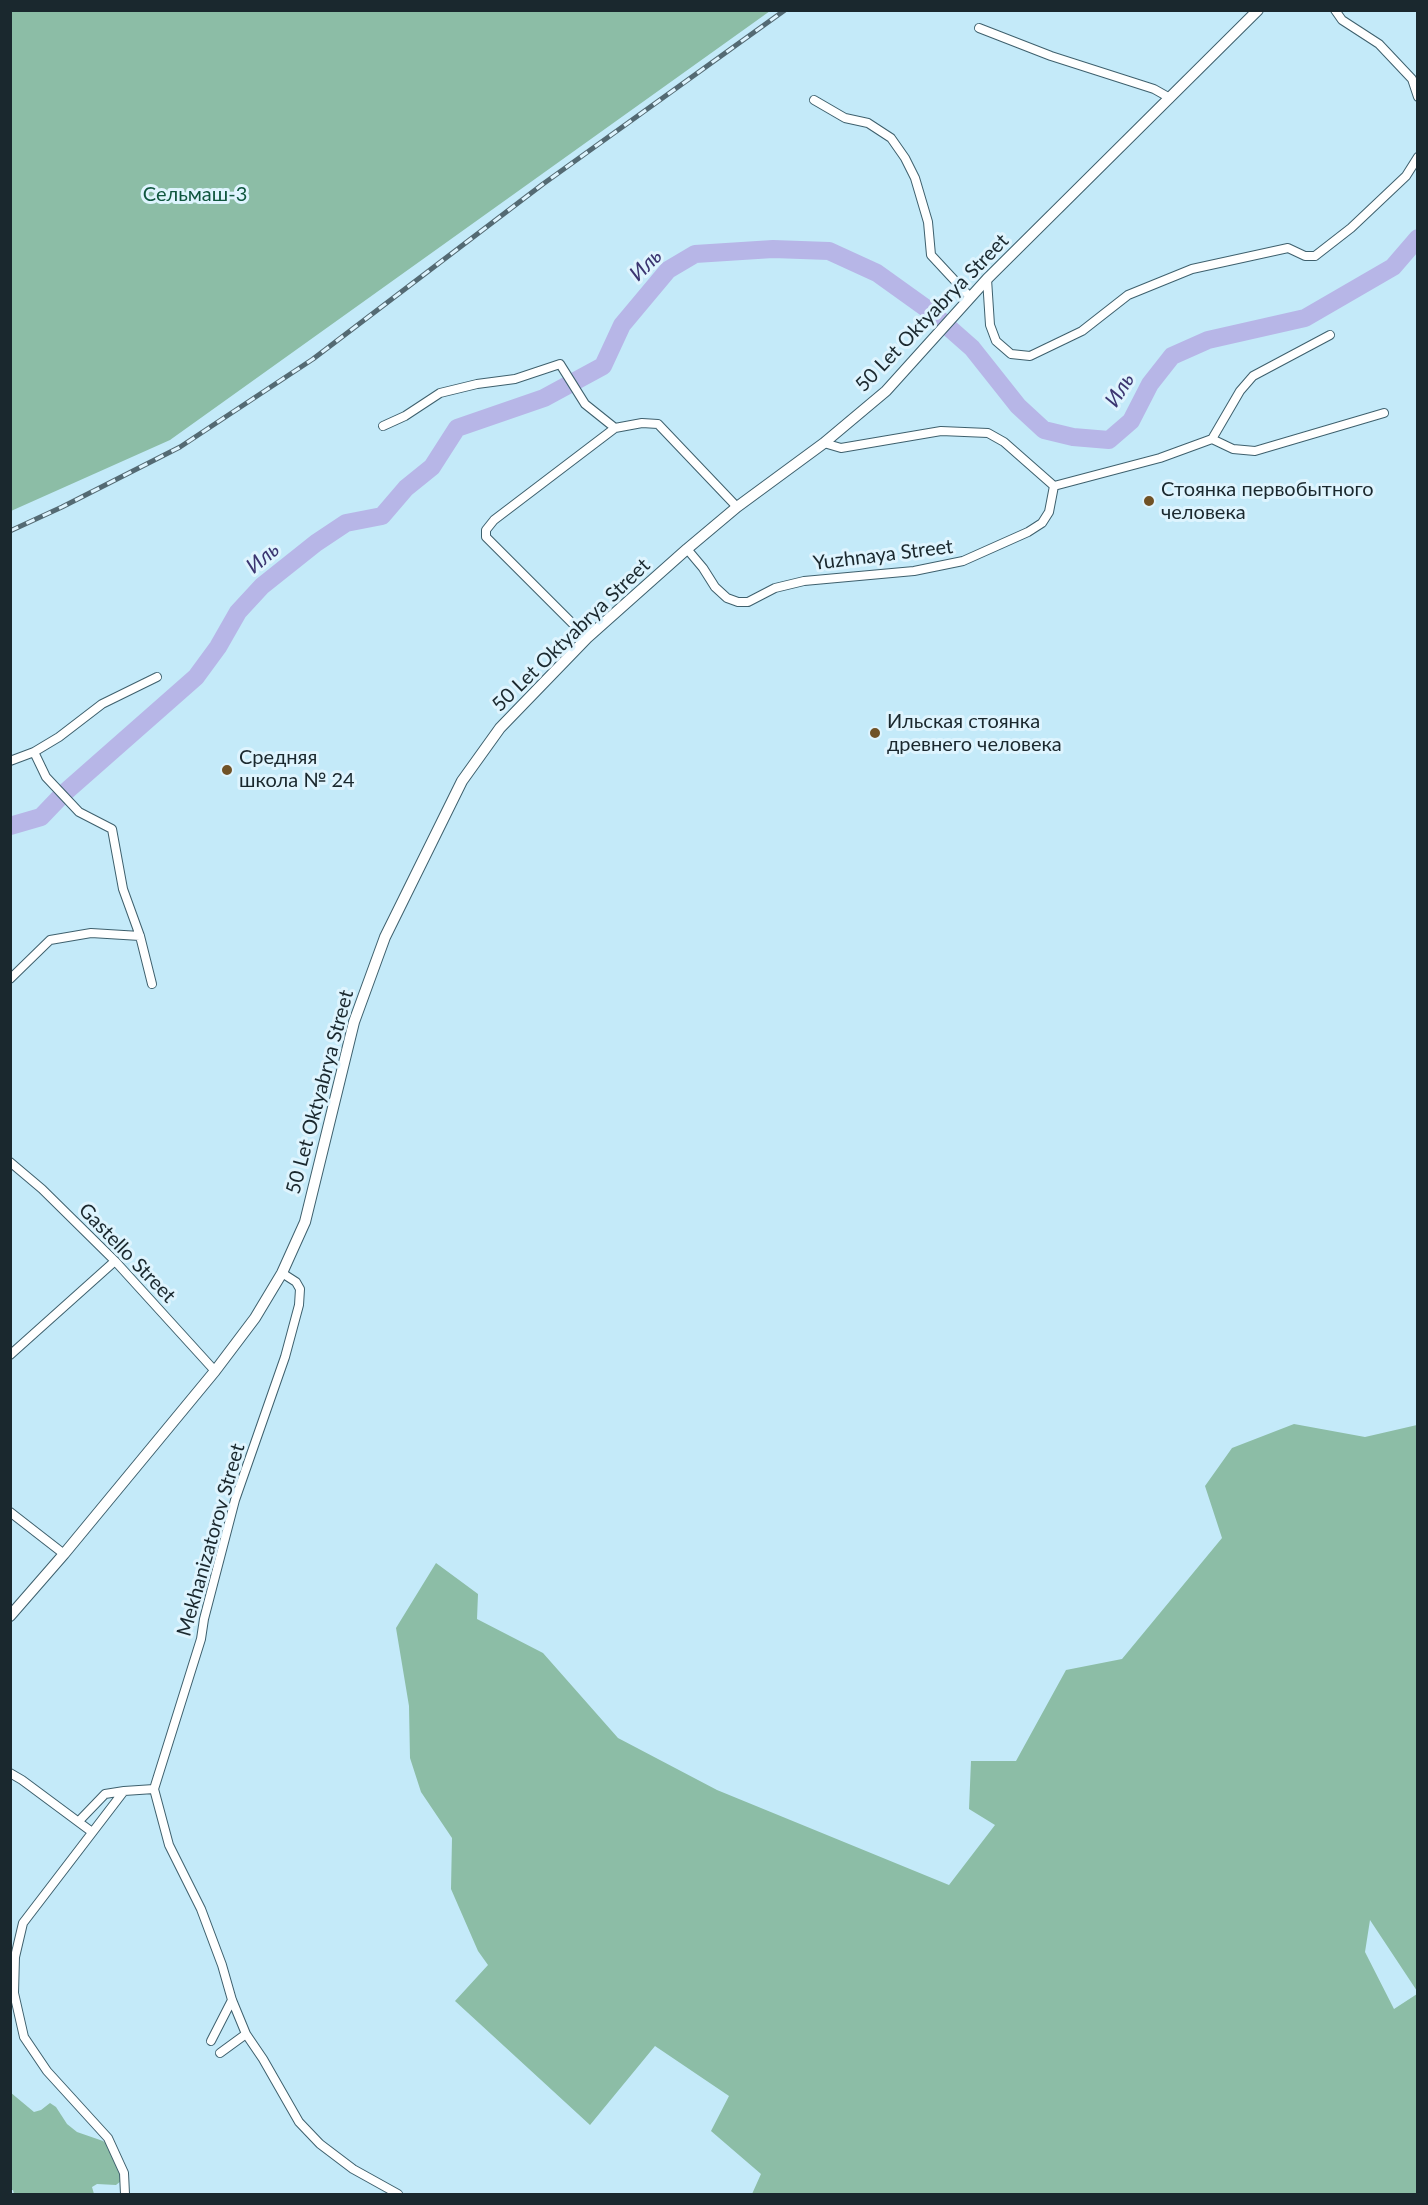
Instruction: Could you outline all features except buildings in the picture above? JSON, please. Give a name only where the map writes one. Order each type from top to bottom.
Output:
[{"type":"street","points":[[1335,10],[1341,20],[1379,44],[1412,79],[1418,97]]},
{"type":"street","name":"50 Let Oktyabrya Street","points":[[10,1616],[215,1371],[255,1318],[282,1273],[305,1221],[354,1022],[385,937],[462,781],[500,728],[587,638],[687,549],[737,507],[824,443],[886,391],[987,279],[1254,12]]},
{"type":"street","points":[[979,27],[1051,56],[1154,89],[1170,98]]},
{"type":"street","points":[[814,100],[845,118],[868,123],[891,138],[915,178],[928,222],[931,255],[970,297]]},
{"type":"street","points":[[987,279],[990,325],[996,341],[1011,354],[1030,356],[1082,331],[1128,296],[1192,270],[1288,248],[1305,256],[1315,256],[1351,228],[1406,176],[1418,157]]},
{"type":"street","points":[[824,443],[841,448],[941,431],[988,433],[1004,442],[1054,486],[1160,458],[1212,439],[1240,391],[1253,376],[1329,335]]},
{"type":"street","points":[[383,426],[405,416],[440,393],[477,384],[515,379],[560,364],[585,404],[615,428]]},
{"type":"street","points":[[1212,439],[1233,449],[1255,451],[1384,412]]},
{"type":"street","points":[[587,638],[486,537],[486,530],[494,520],[615,428],[642,423],[658,424],[737,507]]},
{"type":"street","name":"Yuzhnaya Street","points":[[687,549],[715,587],[727,598],[738,603],[748,602],[775,588],[804,581],[914,571],[963,561],[1028,532],[1042,523],[1049,512],[1054,486]]},
{"type":"street","points":[[10,761],[34,752],[59,737],[102,704],[157,677]]},
{"type":"street","points":[[34,752],[46,777],[79,812],[112,829],[123,889],[140,936],[152,984]]},
{"type":"street","points":[[10,979],[50,940],[91,933],[140,936]]},
{"type":"street","name":"Gastello Street","points":[[10,1162],[42,1189],[115,1261],[215,1371]]},
{"type":"street","points":[[10,1355],[115,1261]]},
{"type":"street","name":"Mekhanizatorov Street","points":[[154,1789],[201,1639],[204,1619],[235,1500],[285,1357],[299,1305],[300,1289],[296,1282],[282,1273]]},
{"type":"street","points":[[10,1512],[64,1554]]},
{"type":"street","points":[[10,1773],[92,1832]]},
{"type":"street","points":[[79,1821],[105,1794],[154,1789],[169,1845],[201,1909],[246,2034],[299,2122],[320,2144],[382,2191],[398,2194]]},
{"type":"street","points":[[124,1791],[23,1923],[15,1957],[14,1993],[24,2037],[47,2071],[108,2138],[124,2173],[125,2194]]},
{"type":"street","points":[[211,2041],[232,2000]]},
{"type":"street","points":[[220,2053],[246,2034]]},
{"type":"green space","name":"Сельмаш-3","points":[[10,11],[770,11],[170,440],[11,511]]},
{"type":"green space","points":[[1294,1424],[1365,1437],[1417,1425],[1417,1991],[1370,1920],[1365,1952],[1394,2009],[1417,1994],[1417,2194],[752,2194],[761,2174],[711,2131],[729,2096],[655,2046],[590,2125],[455,2001],[488,1965],[478,1951],[451,1889],[452,1838],[421,1792],[410,1758],[409,1706],[396,1628],[436,1563],[478,1594],[477,1619],[543,1653],[618,1738],[717,1790],[949,1885],[995,1825],[969,1809],[971,1761],[1016,1761],[1066,1670],[1122,1659],[1222,1538],[1205,1486],[1232,1448]]},
{"type":"green space","points":[[10,2092],[34,2112],[50,2103],[56,2107],[67,2124],[77,2132],[108,2145],[118,2165],[121,2181],[116,2185],[97,2184],[92,2187],[94,2194],[14,2194],[13,2190],[10,2190]]},
{"type":"waterway","name":"Иль","points":[[10,826],[41,817],[62,795],[196,677],[218,647],[238,612],[262,586],[316,543],[346,523],[382,516],[406,488],[432,467],[457,428],[544,398],[603,366],[622,325],[668,270],[695,254],[773,249],[829,251],[877,273],[930,311],[972,348],[1018,406],[1044,430],[1073,437],[1109,440],[1131,421],[1150,384],[1172,356],[1208,340],[1305,318],[1393,267],[1418,238]]},
{"type":"railway","points":[[10,531],[180,447],[313,359],[543,184],[785,10]]},
{"type":"place","name":"Стоянка первобытного человека","points":[[1149,501]]},
{"type":"place","name":"Ильская стоянка древнего человека","points":[[875,733]]},
{"type":"place","name":"Средняя школа № 24","points":[[227,770]]}]
